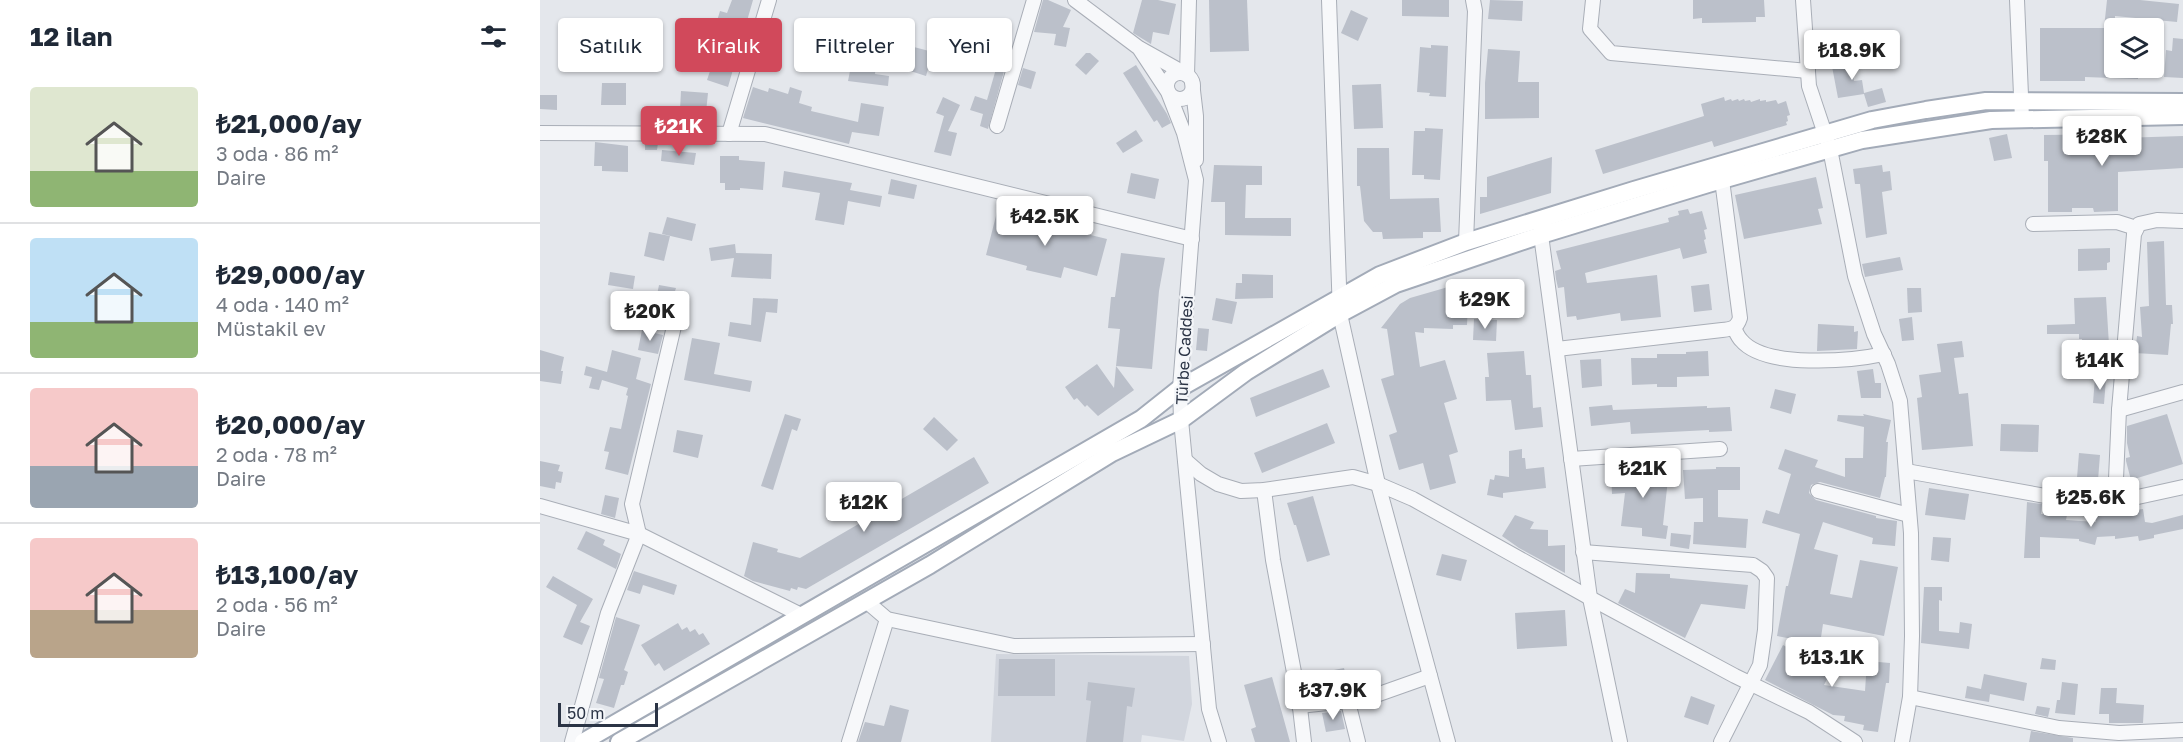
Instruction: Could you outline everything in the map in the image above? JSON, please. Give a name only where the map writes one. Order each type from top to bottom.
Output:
[{"type":"main road","points":[[583,742],[1141,419],[1180,388],[1340,305],[1541,235],[1722,180],[1828,141],[1872,120],[1986,101],[2183,102]]},
{"type":"main road","points":[[619,742],[930,565],[1112,453],[1181,420],[1380,275],[1466,242],[1543,218],[1828,141],[1862,140],[1991,120],[2183,116]]},
{"type":"street","points":[[729,134],[769,0]]},
{"type":"street","points":[[997,126],[1034,0]]},
{"type":"street","name":"Türbe Caddesi","points":[[1075,0],[1139,48],[1168,92],[1180,120],[1196,180],[1180,388],[1181,420],[1209,710],[1219,742]]},
{"type":"street","points":[[1188,77],[1171,76],[1167,84],[1168,92],[1174,98],[1182,99],[1190,94],[1188,77],[1189,0]]},
{"type":"street","points":[[1329,0],[1340,305],[1378,484],[1448,742]]},
{"type":"street","points":[[1466,242],[1475,11],[1473,0]]},
{"type":"street","points":[[1593,0],[1590,29],[1611,53],[1808,71]]},
{"type":"street","points":[[1803,0],[1809,86],[1828,141],[1855,276],[1900,401],[1909,515],[1911,624],[1910,697],[1902,742]]},
{"type":"street","points":[[2017,0],[2022,119]]},
{"type":"street","points":[[1139,48],[1188,77],[1196,116],[1196,180]]},
{"type":"street","points":[[540,134],[765,134],[1192,239]]},
{"type":"street","points":[[1557,349],[1734,328],[1738,325],[1740,318],[1722,180]]},
{"type":"street","points":[[1543,218],[1541,235],[1583,552],[1590,598],[1620,742]]},
{"type":"street","points":[[2115,502],[2119,410],[2136,228],[2145,221],[2183,221]]},
{"type":"street","points":[[2033,225],[2117,222],[2136,228]]},
{"type":"street","points":[[572,742],[608,613],[639,534],[632,504],[680,301]]},
{"type":"street","points":[[1734,328],[1741,340],[1750,348],[1780,357],[1842,361],[1884,354]]},
{"type":"street","points":[[2119,410],[2183,392]]},
{"type":"street","points":[[1571,459],[1720,449]]},
{"type":"street","points":[[1185,460],[1201,474],[1218,484],[1241,491],[1264,490],[1353,477],[1378,484],[1442,515],[1590,598],[1751,684],[1809,712],[1855,742]]},
{"type":"street","points":[[1906,471],[2090,504],[2115,502],[2183,487]]},
{"type":"street","points":[[1264,490],[1272,560],[1304,742]]},
{"type":"street","points":[[1818,491],[1909,515]]},
{"type":"street","points":[[540,506],[639,534],[801,615]]},
{"type":"street","points":[[1583,552],[1753,565],[1762,571],[1767,578],[1765,630],[1760,665],[1721,742]]},
{"type":"street","points":[[866,601],[887,619],[1014,646],[1203,644]]},
{"type":"street","points":[[849,742],[887,619]]},
{"type":"street","points":[[1299,706],[1365,699],[1430,676]]},
{"type":"street","points":[[1910,697],[2059,728],[2119,733],[2183,730]]},
{"type":"street","points":[[1348,702],[1358,742]]},
{"type":"shaded area","points":[[996,654],[1189,656],[1192,704],[1184,741],[1142,735],[1141,742],[991,742]]},
{"type":"building","points":[[732,0],[753,0],[748,18],[718,18],[720,11],[727,13]]},
{"type":"building","points":[[1043,0],[1071,10],[1063,27],[1070,28],[1066,47],[1054,45],[1056,34],[1034,32]]},
{"type":"building","points":[[1142,0],[1158,0],[1176,4],[1169,35],[1153,32],[1151,44],[1133,33]]},
{"type":"building","points":[[1209,0],[1247,0],[1249,51],[1210,52]]},
{"type":"building","points":[[1402,0],[1449,0],[1449,17],[1402,16]]},
{"type":"building","points":[[1490,0],[1523,1],[1522,21],[1488,19]]},
{"type":"building","points":[[1693,0],[1764,0],[1765,17],[1756,17],[1756,22],[1702,23],[1702,18],[1693,19]]},
{"type":"building","points":[[2107,0],[2140,0],[2179,4],[2177,22],[2164,21],[2164,18],[2115,16],[2115,18],[2105,18]]},
{"type":"building","points":[[1351,10],[1368,18],[1358,41],[1341,33]]},
{"type":"building","points":[[2040,28],[2104,28],[2104,78],[2085,77],[2085,81],[2040,81]]},
{"type":"building","points":[[2173,38],[2183,39],[2183,78],[2164,77],[2166,50],[2172,51]]},
{"type":"building","points":[[1431,45],[1448,46],[1446,97],[1429,96],[1430,93],[1417,92],[1420,47],[1431,48]]},
{"type":"building","points":[[915,47],[927,50],[926,76],[913,72]]},
{"type":"building","points":[[1488,49],[1520,51],[1518,82],[1539,82],[1539,118],[1485,119]]},
{"type":"building","points":[[1086,53],[1090,53],[1099,61],[1086,75],[1075,65]]},
{"type":"building","points":[[1850,53],[1854,81],[1862,80],[1864,93],[1882,88],[1886,102],[1868,107],[1864,94],[1838,98],[1830,56]]},
{"type":"building","points":[[1136,65],[1171,123],[1162,128],[1157,120],[1154,122],[1123,73]]},
{"type":"building","points":[[1023,68],[1036,72],[1031,89],[1018,85]]},
{"type":"building","points":[[710,72],[732,72],[728,87],[707,80]]},
{"type":"building","points":[[850,72],[875,72],[875,74],[889,76],[888,86],[848,81]]},
{"type":"building","points":[[995,72],[1004,72],[988,129],[980,126],[983,114],[970,110],[975,96],[987,100]]},
{"type":"building","points":[[602,83],[626,83],[626,105],[601,105]]},
{"type":"building","points":[[1381,84],[1383,128],[1354,129],[1352,85]]},
{"type":"building","points":[[753,87],[768,92],[769,88],[788,94],[790,87],[802,91],[799,103],[812,107],[811,111],[858,122],[861,103],[884,107],[879,136],[852,132],[849,144],[743,118]]},
{"type":"building","points":[[681,91],[708,93],[706,112],[680,110]]},
{"type":"building","points":[[540,95],[557,95],[557,110],[540,109]]},
{"type":"building","points":[[943,97],[960,105],[948,131],[957,133],[951,156],[934,152],[944,116],[936,113]]},
{"type":"building","points":[[1724,97],[1725,101],[1744,99],[1751,102],[1760,99],[1766,102],[1776,100],[1778,104],[1786,101],[1790,115],[1787,116],[1787,125],[1714,147],[1712,141],[1603,174],[1595,150],[1704,116],[1701,104]]},
{"type":"building","points":[[1425,128],[1443,129],[1440,180],[1424,179],[1424,175],[1412,175],[1414,131],[1425,131]]},
{"type":"building","points":[[1136,130],[1143,141],[1123,153],[1116,143]]},
{"type":"building","points":[[2007,134],[2012,158],[1994,161],[1989,138]]},
{"type":"building","points":[[2121,134],[2121,138],[2183,136],[2183,168],[2118,172],[2118,211],[2094,212],[2093,208],[2072,208],[2072,212],[2048,212],[2048,161],[2044,161],[2044,135]]},
{"type":"building","points":[[595,142],[628,146],[628,172],[602,171],[602,166],[594,166]]},
{"type":"building","points":[[645,142],[658,143],[657,150],[645,150]]},
{"type":"building","points":[[1357,148],[1389,148],[1390,199],[1439,198],[1441,232],[1423,232],[1423,238],[1383,239],[1382,232],[1373,232],[1364,221],[1360,186],[1357,186]]},
{"type":"building","points":[[662,150],[696,153],[694,165],[661,161]]},
{"type":"building","points":[[720,156],[739,156],[739,160],[765,162],[763,190],[740,188],[740,190],[725,190],[725,183],[720,183]]},
{"type":"building","points":[[1552,157],[1551,193],[1480,214],[1480,197],[1487,197],[1487,177]]},
{"type":"building","points":[[1214,165],[1262,166],[1262,185],[1246,185],[1245,218],[1291,218],[1291,236],[1225,235],[1225,202],[1211,202]]},
{"type":"building","points":[[1882,165],[1883,172],[1890,171],[1892,190],[1882,192],[1887,234],[1866,238],[1860,184],[1855,184],[1853,169]]},
{"type":"building","points":[[784,171],[852,183],[850,190],[882,196],[880,207],[848,201],[844,225],[815,220],[820,193],[782,187]]},
{"type":"building","points":[[1131,173],[1159,179],[1155,199],[1127,193]]},
{"type":"building","points":[[1816,177],[1823,208],[1818,209],[1822,224],[1744,239],[1735,195]]},
{"type":"building","points":[[891,179],[917,185],[914,199],[888,194]]},
{"type":"building","points":[[1688,209],[1690,214],[1702,211],[1707,229],[1704,230],[1706,239],[1704,240],[1707,253],[1683,259],[1680,248],[1585,273],[1587,283],[1657,275],[1661,317],[1621,321],[1620,313],[1577,320],[1576,316],[1567,317],[1564,287],[1558,288],[1556,279],[1555,271],[1561,269],[1556,251],[1669,222],[1668,218],[1679,215],[1678,211]]},
{"type":"building","points":[[997,212],[1107,239],[1097,276],[1064,267],[1061,278],[1026,270],[1027,266],[986,255]]},
{"type":"building","points":[[667,217],[696,224],[692,241],[662,234]]},
{"type":"building","points":[[649,232],[670,236],[664,261],[644,256]]},
{"type":"building","points":[[2164,241],[2166,305],[2172,305],[2173,324],[2171,324],[2168,355],[2135,353],[2137,336],[2142,337],[2140,307],[2149,306],[2147,242]]},
{"type":"building","points":[[735,244],[736,253],[772,254],[771,279],[731,277],[734,258],[711,261],[709,248]]},
{"type":"building","points":[[2110,248],[2110,262],[2107,263],[2107,270],[2078,271],[2078,249]]},
{"type":"building","points":[[1121,253],[1165,258],[1159,291],[1152,369],[1116,366],[1120,329],[1108,328],[1111,297],[1115,297]]},
{"type":"building","points":[[1900,257],[1903,270],[1865,277],[1862,264]]},
{"type":"building","points":[[610,272],[635,276],[633,289],[608,285]]},
{"type":"building","points":[[1242,274],[1273,275],[1273,298],[1235,299],[1236,283],[1242,283]]},
{"type":"building","points":[[1469,281],[1467,325],[1453,325],[1453,329],[1424,328],[1424,333],[1415,332],[1420,367],[1445,360],[1457,399],[1444,403],[1458,452],[1449,455],[1456,483],[1430,490],[1423,463],[1399,470],[1389,435],[1397,432],[1381,379],[1394,375],[1387,329],[1381,328],[1400,304],[1410,298]]},
{"type":"building","points":[[1709,284],[1712,310],[1694,312],[1691,286]]},
{"type":"building","points":[[659,285],[676,288],[668,314],[654,310]]},
{"type":"building","points":[[1907,288],[1921,288],[1922,312],[1908,313]]},
{"type":"building","points":[[2106,297],[2109,345],[2106,345],[2105,371],[2087,370],[2089,345],[2082,345],[2079,334],[2047,334],[2047,325],[2075,324],[2074,298]]},
{"type":"building","points":[[753,298],[778,299],[777,313],[766,312],[761,342],[728,336],[730,322],[751,325]]},
{"type":"building","points":[[1216,298],[1237,302],[1232,324],[1212,320]]},
{"type":"building","points":[[1912,317],[1914,340],[1902,341],[1899,319]]},
{"type":"building","points":[[1474,319],[1497,320],[1496,341],[1473,340]]},
{"type":"building","points":[[1818,324],[1854,326],[1854,332],[1858,331],[1857,349],[1817,351]]},
{"type":"building","points":[[1198,328],[1209,329],[1207,351],[1196,350]]},
{"type":"building","points":[[642,330],[663,335],[658,354],[638,350]]},
{"type":"building","points":[[692,338],[720,343],[714,374],[752,381],[750,392],[684,380]]},
{"type":"building","points":[[1962,341],[1964,357],[1954,358],[1959,394],[1968,393],[1973,446],[1922,450],[1917,398],[1922,397],[1919,375],[1941,372],[1937,344]]},
{"type":"building","points":[[540,350],[564,357],[561,384],[540,381]]},
{"type":"building","points":[[612,350],[641,358],[636,379],[651,384],[628,475],[605,469],[609,452],[604,451],[610,427],[621,429],[628,388],[602,380],[599,390],[589,388],[592,377],[584,375],[586,366],[607,372]]},
{"type":"building","points":[[1524,351],[1526,375],[1531,375],[1533,408],[1541,407],[1543,427],[1515,430],[1511,400],[1486,401],[1485,377],[1489,377],[1487,353]]},
{"type":"building","points":[[1708,351],[1709,376],[1677,377],[1677,387],[1657,387],[1657,384],[1632,385],[1631,358],[1657,358],[1657,354]]},
{"type":"building","points":[[1601,359],[1602,386],[1582,388],[1580,360]]},
{"type":"building","points":[[1097,364],[1114,388],[1116,366],[1134,390],[1098,416],[1077,398],[1074,400],[1065,387]]},
{"type":"building","points":[[1323,369],[1330,387],[1256,417],[1250,398]]},
{"type":"building","points":[[1873,369],[1875,383],[1881,383],[1881,398],[1861,398],[1857,371]]},
{"type":"building","points":[[2095,377],[2106,378],[2104,404],[2093,403]]},
{"type":"building","points":[[1775,389],[1796,394],[1791,414],[1770,408]]},
{"type":"building","points":[[1612,405],[1613,410],[1730,407],[1732,431],[1631,434],[1630,422],[1591,426],[1589,407]]},
{"type":"building","points":[[785,414],[801,419],[797,431],[792,429],[773,490],[761,486]]},
{"type":"building","points":[[1863,414],[1891,420],[1886,442],[1888,442],[1886,477],[1880,498],[1820,482],[1811,485],[1809,493],[1816,500],[1876,516],[1876,518],[1897,521],[1895,546],[1872,544],[1873,538],[1823,522],[1814,549],[1838,555],[1830,594],[1852,598],[1860,560],[1898,567],[1884,636],[1823,624],[1820,644],[1777,636],[1786,586],[1788,586],[1800,534],[1762,523],[1766,510],[1779,514],[1791,474],[1778,469],[1785,449],[1818,460],[1815,467],[1845,477],[1845,458],[1863,458],[1864,427],[1837,421],[1838,415],[1864,416]]},
{"type":"building","points":[[2167,414],[2183,464],[2131,480],[2126,461],[2126,458],[2130,457],[2127,426]]},
{"type":"building","points":[[934,417],[958,440],[947,451],[923,429]]},
{"type":"building","points":[[1327,423],[1335,443],[1262,473],[1254,453]]},
{"type":"building","points":[[2001,424],[2039,425],[2038,452],[2000,451]]},
{"type":"building","points":[[677,430],[703,435],[698,458],[673,452]]},
{"type":"building","points":[[1522,449],[1526,469],[1544,467],[1546,488],[1503,493],[1503,498],[1487,495],[1490,479],[1494,480],[1495,475],[1509,477],[1509,451]]},
{"type":"building","points":[[2079,453],[2100,455],[2098,480],[2077,478]]},
{"type":"building","points":[[974,457],[989,483],[806,589],[798,587],[797,590],[791,588],[790,591],[753,581],[744,576],[753,542],[800,558]]},
{"type":"building","points":[[540,461],[560,465],[558,471],[563,472],[561,483],[556,482],[555,489],[540,486]]},
{"type":"building","points":[[1716,467],[1740,467],[1740,490],[1718,490],[1718,517],[1748,519],[1746,548],[1693,544],[1694,522],[1703,522],[1703,498],[1685,499],[1683,470],[1716,469]]},
{"type":"building","points":[[1637,468],[1669,470],[1663,525],[1668,526],[1666,539],[1642,536],[1642,528],[1621,526],[1625,493],[1612,494],[1611,470]]},
{"type":"building","points":[[1929,488],[1969,494],[1965,520],[1925,515]]},
{"type":"building","points":[[605,495],[619,498],[615,518],[601,514]]},
{"type":"building","points":[[1313,496],[1330,555],[1307,562],[1287,503]]},
{"type":"building","points":[[2027,502],[2042,504],[2041,514],[2067,515],[2066,520],[2096,522],[2096,513],[2143,509],[2145,522],[2152,523],[2183,515],[2183,529],[2154,535],[2154,538],[2139,541],[2138,536],[2115,539],[2115,536],[2097,537],[2095,545],[2079,541],[2079,539],[2040,537],[2040,558],[2024,558]]},
{"type":"building","points":[[1515,515],[1534,522],[1530,529],[1548,530],[1548,546],[1565,545],[1565,573],[1502,536]]},
{"type":"building","points":[[586,531],[605,540],[603,545],[621,554],[616,569],[577,549]]},
{"type":"building","points":[[1671,533],[1691,535],[1689,549],[1670,546]]},
{"type":"building","points":[[1933,537],[1951,538],[1949,562],[1931,560]]},
{"type":"building","points":[[1442,554],[1467,560],[1461,581],[1436,575]]},
{"type":"building","points":[[634,571],[677,585],[674,595],[643,585],[640,594],[627,590]]},
{"type":"building","points":[[1636,573],[1670,574],[1670,578],[1748,585],[1745,609],[1701,604],[1685,638],[1618,603],[1625,589],[1635,593]]},
{"type":"building","points":[[553,576],[593,599],[580,622],[590,626],[582,645],[563,637],[577,605],[546,587]]},
{"type":"building","points":[[1924,587],[1942,587],[1942,601],[1939,600],[1939,631],[1959,633],[1960,622],[1972,624],[1969,649],[1921,643]]},
{"type":"building","points":[[1565,610],[1567,646],[1517,649],[1515,613]]},
{"type":"building","points":[[616,617],[640,625],[624,670],[628,672],[624,685],[621,685],[614,708],[596,703],[604,679],[599,678]]},
{"type":"building","points":[[678,623],[682,630],[687,627],[690,632],[695,629],[699,635],[703,633],[710,644],[664,671],[659,663],[655,666],[641,645]]},
{"type":"building","points":[[1783,645],[1828,669],[1826,673],[1829,675],[1824,685],[1865,691],[1867,661],[1890,663],[1889,683],[1886,683],[1878,732],[1863,730],[1864,725],[1844,721],[1845,716],[1833,715],[1765,680]]},
{"type":"building","points":[[2042,658],[2056,660],[2055,670],[2040,669]]},
{"type":"building","points":[[999,659],[1055,659],[1055,696],[998,696]]},
{"type":"building","points":[[1344,668],[1349,690],[1323,694],[1319,673]]},
{"type":"building","points":[[1984,674],[2027,683],[2024,701],[1990,694],[1989,702],[1965,698],[1967,686],[1981,689]]},
{"type":"building","points":[[1272,677],[1290,742],[1255,742],[1251,729],[1256,727],[1244,685]]},
{"type":"building","points":[[1088,682],[1135,688],[1132,707],[1127,706],[1123,742],[1086,742],[1091,701],[1086,700]]},
{"type":"building","points":[[2062,682],[2078,684],[2075,715],[2055,713],[2057,700],[2060,700]]},
{"type":"building","points":[[2101,688],[2117,688],[2116,703],[2144,705],[2143,723],[2109,723],[2109,714],[2099,714]]},
{"type":"building","points":[[1691,696],[1715,705],[1708,725],[1684,717]]},
{"type":"building","points":[[890,705],[909,710],[901,742],[858,742],[865,722],[884,726]]},
{"type":"building","points":[[2037,706],[2050,708],[2048,717],[2035,714]]},
{"type":"building","points":[[1341,711],[1345,729],[1326,732],[1322,713]]},
{"type":"building","points":[[2031,731],[2073,738],[2073,742],[2029,742]]}]
